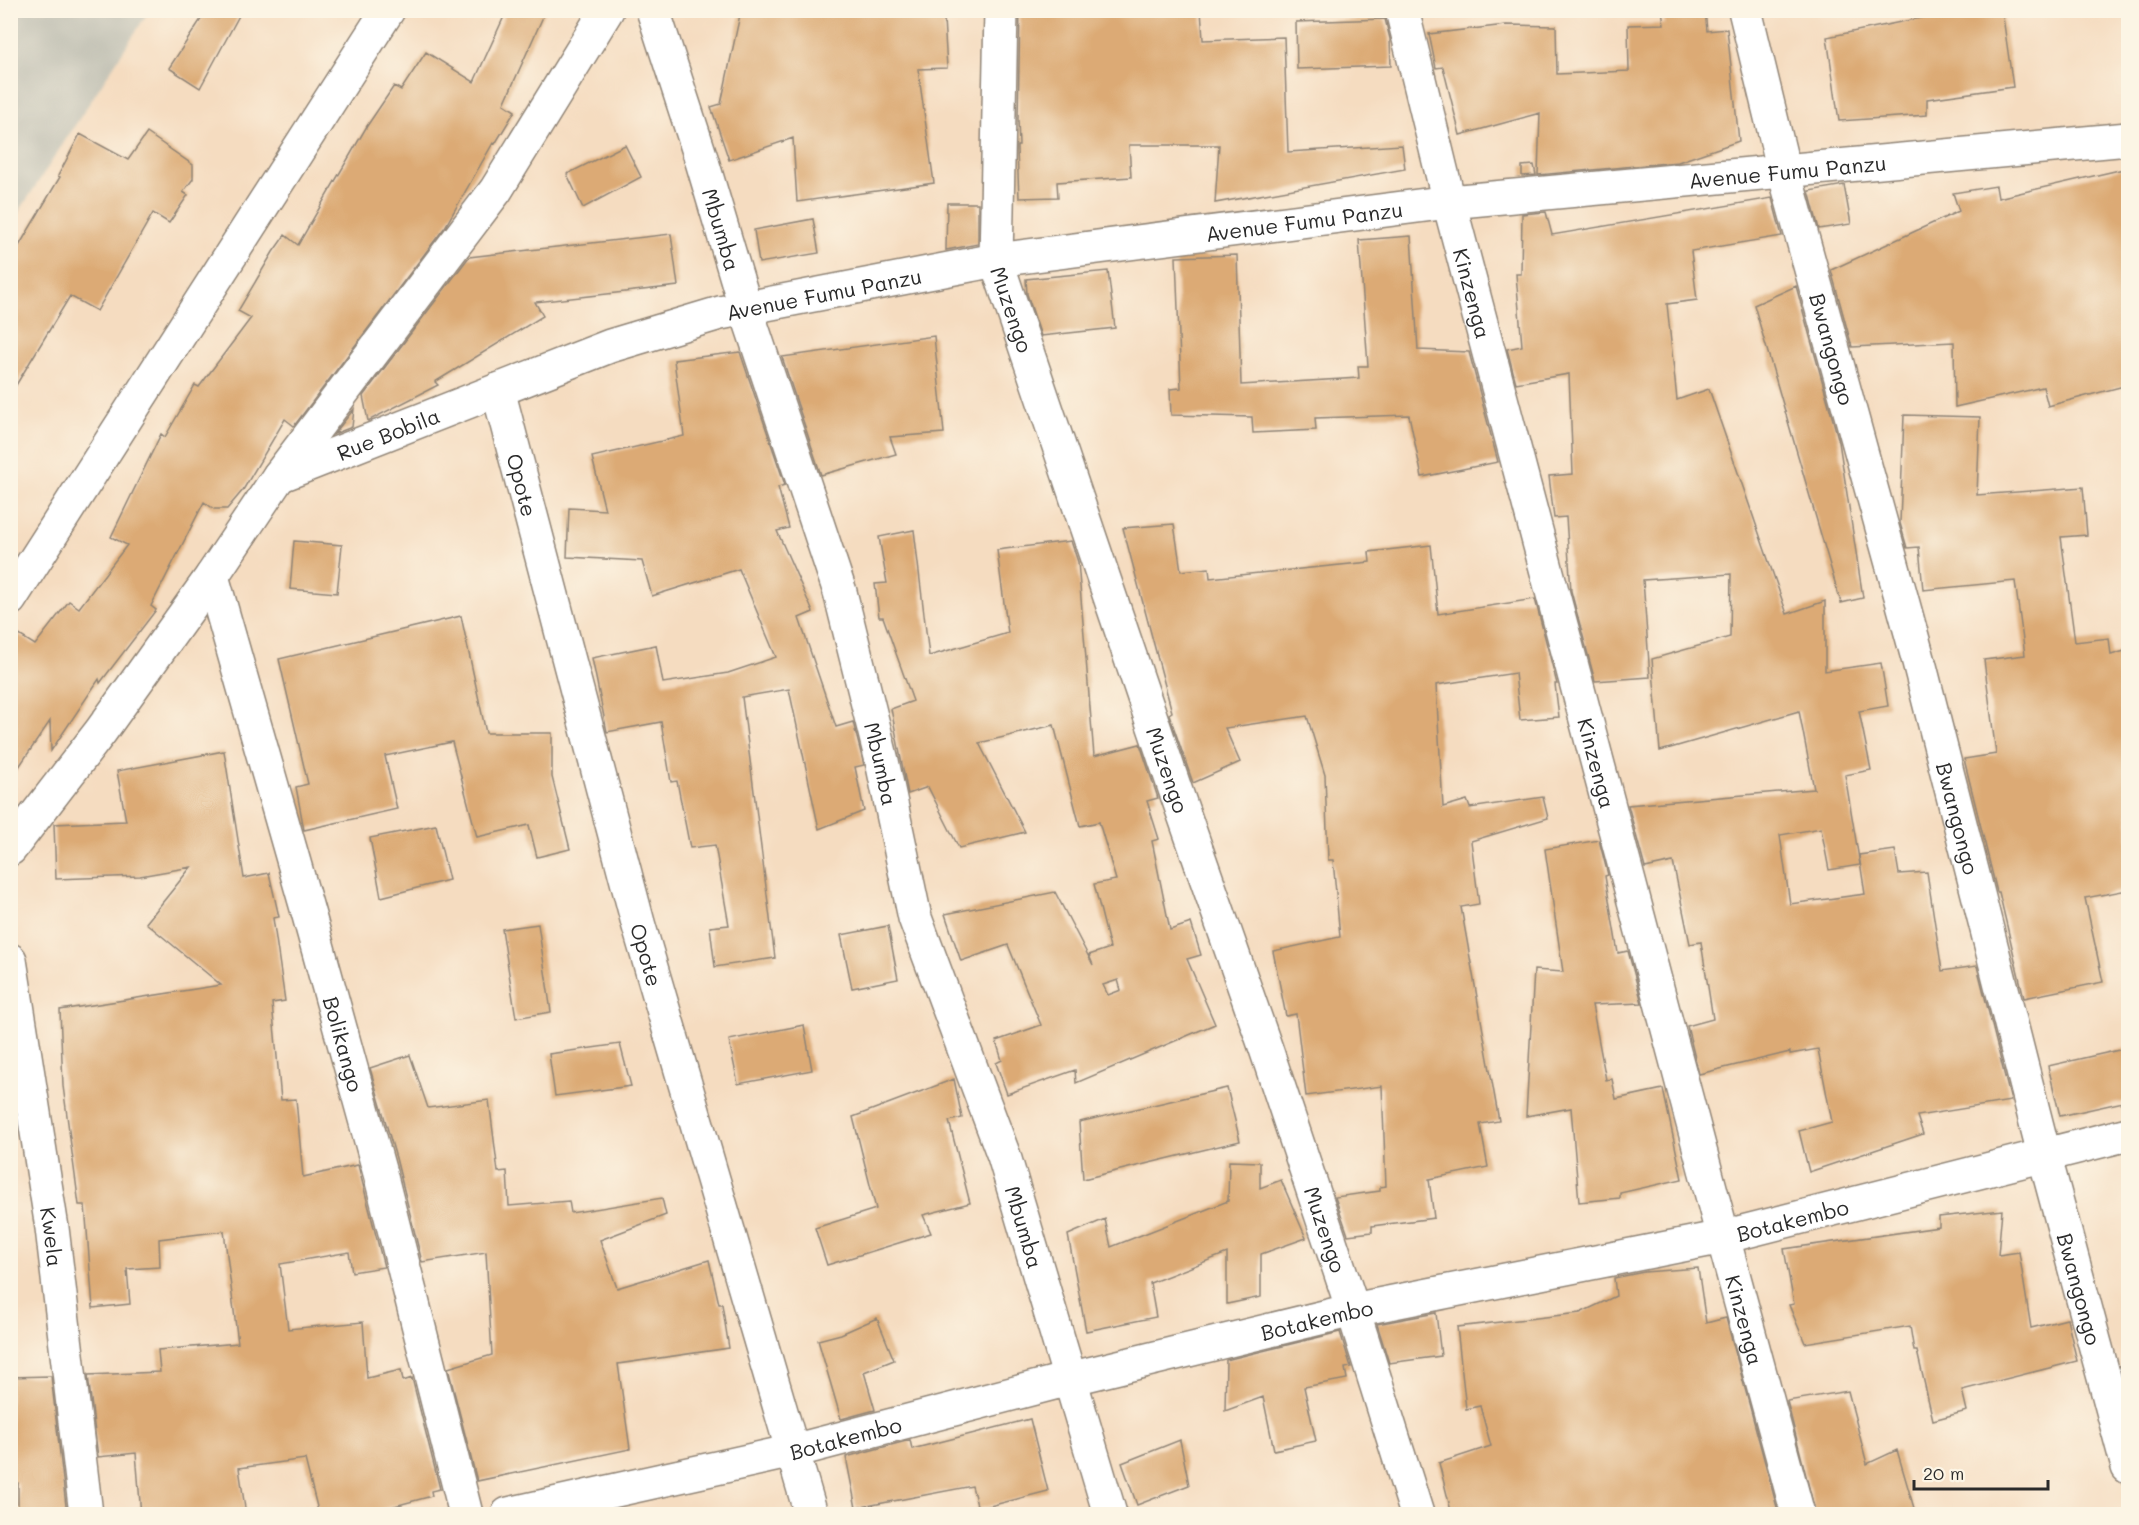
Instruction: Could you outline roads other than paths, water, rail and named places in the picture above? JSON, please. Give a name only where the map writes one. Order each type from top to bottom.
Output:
[{"type":"street","points":[[10,599],[388,10]]},
{"type":"street","points":[[10,849],[101,731],[212,576],[279,476],[496,190],[607,10]]},
{"type":"street","name":"Mbumba","points":[[653,10],[701,158],[746,309],[840,592],[882,761],[915,918],[1004,1156],[1110,1515]]},
{"type":"street","name":"Muzengo","points":[[1001,10],[996,260],[1353,1310],[1417,1515]]},
{"type":"street","name":"Kinzenga","points":[[1402,10],[1449,202],[1798,1515]]},
{"type":"street","name":"Bwangongo","points":[[1745,10],[1784,171],[1919,663],[2044,1154],[2128,1467]]},
{"type":"street","name":"Avenue Fumu Panzu","points":[[498,390],[610,346],[720,313],[996,260],[1449,202],[2128,139]]},
{"type":"street","name":"Rue Bobila","points":[[279,476],[498,390]]},
{"type":"street","name":"Opote","points":[[498,390],[638,922],[811,1515]]},
{"type":"street","name":"Bolikango","points":[[212,576],[381,1177],[466,1515]]},
{"type":"street","name":"Kwela","points":[[10,960],[52,1228],[86,1515]]},
{"type":"street","name":"Botakembo","points":[[508,1515],[793,1451],[1070,1379],[1353,1310],[1723,1237],[2128,1134]]}]
